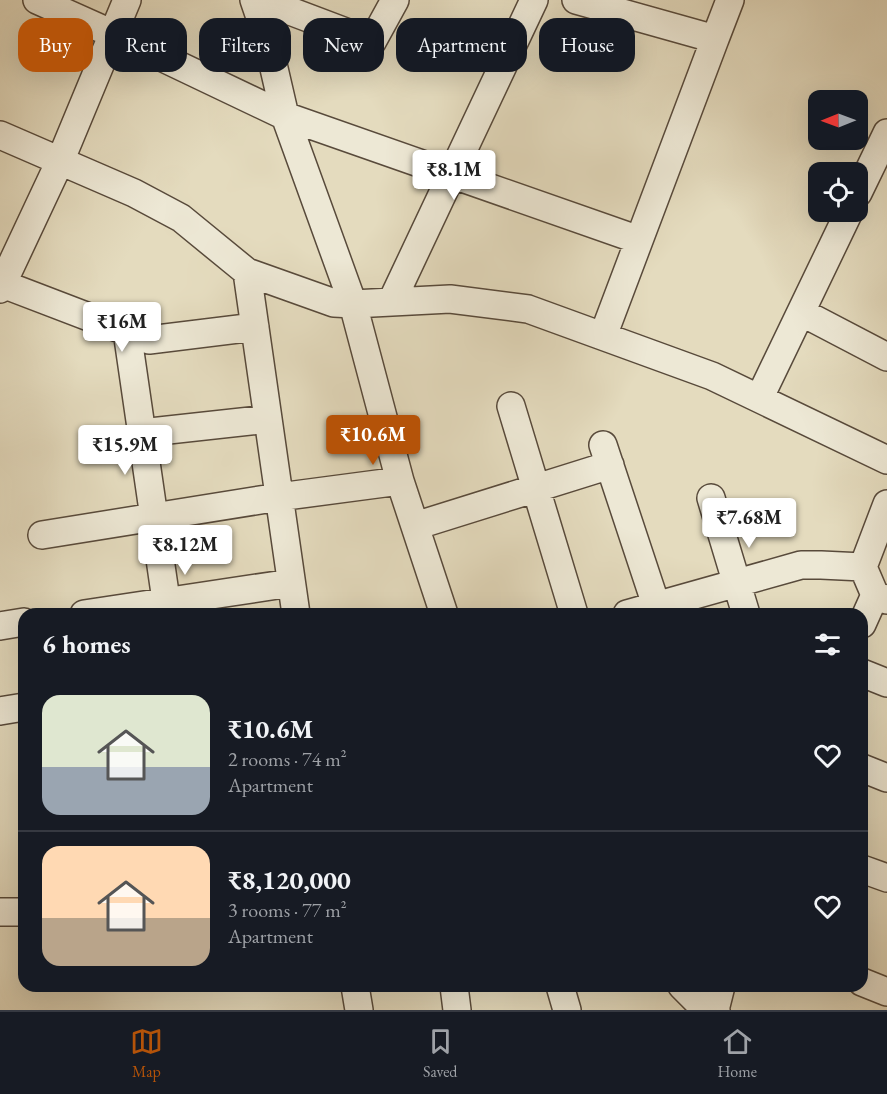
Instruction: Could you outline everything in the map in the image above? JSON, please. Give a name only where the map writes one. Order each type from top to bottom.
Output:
[{"type":"street","points":[[37,0],[105,30]]},
{"type":"street","points":[[120,18],[127,0]]},
{"type":"street","points":[[254,0],[267,38],[285,116],[354,304],[400,481],[442,608]]},
{"type":"street","points":[[261,0],[372,42],[395,0]]},
{"type":"street","points":[[392,301],[534,0]]},
{"type":"street","points":[[576,0],[715,39]]},
{"type":"street","points":[[603,336],[730,0]]},
{"type":"street","points":[[105,53],[61,159],[1,285],[148,340],[255,327]]},
{"type":"street","points":[[187,69],[285,116],[639,240]]},
{"type":"street","points":[[868,172],[887,133]]},
{"type":"street","points":[[0,135],[61,159],[181,218],[247,272],[334,303],[450,299],[528,309],[712,376],[760,397],[887,460]]},
{"type":"street","points":[[760,397],[844,222]]},
{"type":"street","points":[[247,272],[295,608]]},
{"type":"street","points":[[801,312],[887,357]]},
{"type":"street","points":[[127,331],[167,608],[291,583]]},
{"type":"street","points":[[511,406],[572,608]]},
{"type":"street","points":[[141,434],[268,418]]},
{"type":"street","points":[[414,526],[535,488],[607,455],[658,608]]},
{"type":"street","points":[[42,535],[279,497],[400,481]]},
{"type":"street","points":[[711,498],[744,608]]},
{"type":"street","points":[[863,567],[887,504]]},
{"type":"street","points":[[661,608],[736,583],[801,566],[863,567]]},
{"type":"street","points":[[863,567],[881,598],[868,616]]},
{"type":"street","points":[[0,626],[18,623]]},
{"type":"street","points":[[868,675],[887,683]]},
{"type":"street","points":[[0,711],[18,708]]},
{"type":"street","points":[[868,770],[887,778]]},
{"type":"street","points":[[868,871],[887,878]]},
{"type":"street","points":[[0,912],[18,912]]},
{"type":"street","points":[[868,984],[887,992]]},
{"type":"street","points":[[356,992],[359,1010]]},
{"type":"street","points":[[455,992],[457,1010]]},
{"type":"street","points":[[562,992],[567,1010]]},
{"type":"street","points":[[688,992],[698,1002],[716,1010],[720,992]]}]
